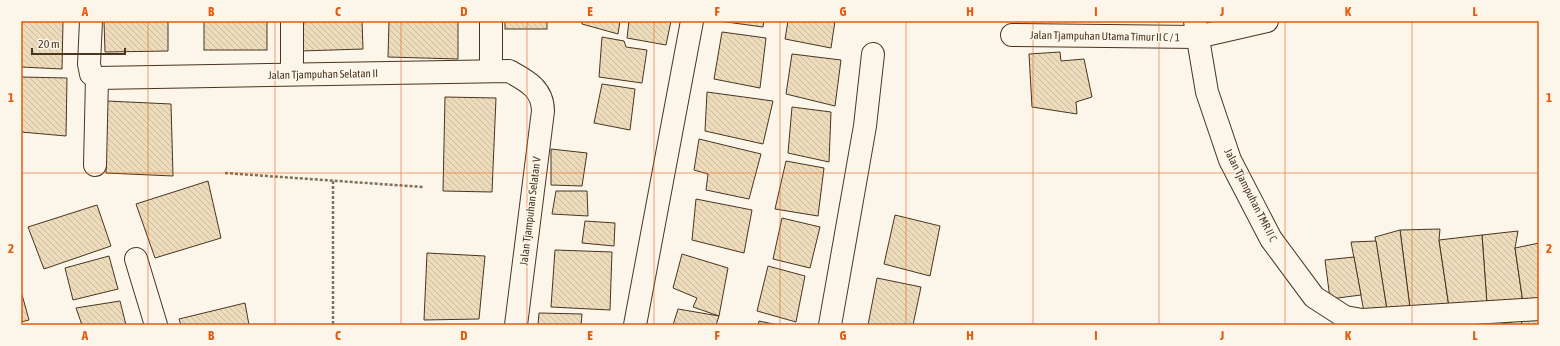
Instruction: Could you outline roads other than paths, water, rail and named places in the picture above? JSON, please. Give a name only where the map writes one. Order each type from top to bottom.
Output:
[{"type":"street","points":[[91,21],[89,64],[91,74],[97,78],[95,165]]},
{"type":"street","points":[[292,21],[292,74]]},
{"type":"street","points":[[491,21],[491,71]]},
{"type":"street","points":[[635,325],[692,21]]},
{"type":"street","name":"Jalan Tjampuhan Utama Timur II C / 1","points":[[1012,35],[1196,29],[1267,21]]},
{"type":"street","name":"Jalan Tjampuhan TMR II C","points":[[1196,29],[1207,92],[1230,160],[1271,238],[1314,297],[1346,317],[1362,320],[1539,309]]},
{"type":"street","points":[[830,325],[866,126],[872,54]]},
{"type":"street","name":"Jalan Tjampuhan Selatan II","points":[[97,78],[509,71],[531,84],[540,96]]},
{"type":"street","name":"Jalan Tjampuhan Selatan V","points":[[516,325],[542,116],[543,106],[540,96]]},
{"type":"street","points":[[136,259],[156,325]]}]
